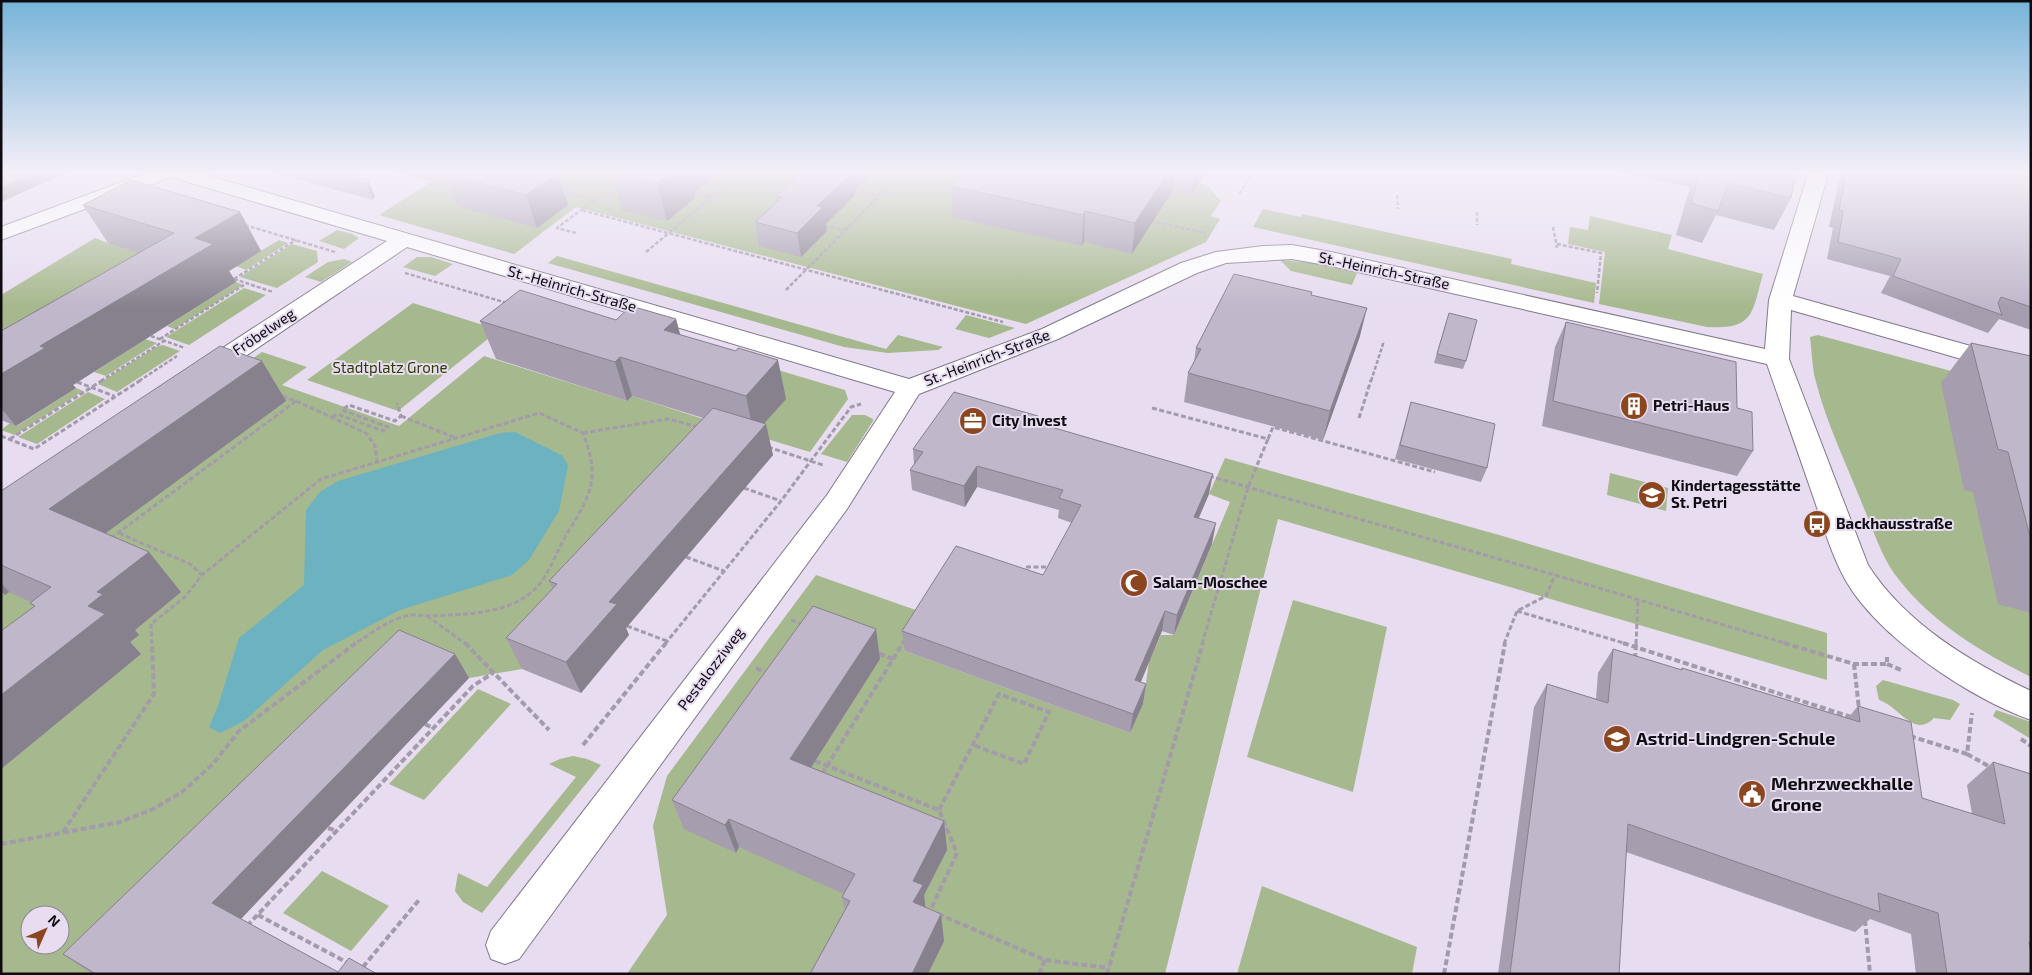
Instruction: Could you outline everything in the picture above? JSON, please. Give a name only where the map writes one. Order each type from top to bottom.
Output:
[{"type":"street","points":[[1,234],[48,216]]},
{"type":"street","name":"St.-Heinrich-Straße","points":[[324,216],[910,388],[1050,334],[1188,268],[1224,258],[1263,253],[1292,252],[1331,258],[1777,360]]},
{"type":"street","points":[[1805,216],[1780,300],[1777,360],[1847,552],[1860,578],[1882,604],[1911,632],[1976,678],[2031,706]]},
{"type":"street","name":"Fröbelweg","points":[[186,384],[403,240]]},
{"type":"street","points":[[1780,300],[2031,371]]},
{"type":"street","name":"Pestalozziweg","points":[[505,945],[855,476],[910,388]]},
{"type":"path","points":[[572,216],[557,228],[576,233]]},
{"type":"path","points":[[606,216],[1050,334]]},
{"type":"path","points":[[646,252],[689,216]]},
{"type":"path","points":[[786,290],[859,216]]},
{"type":"path","points":[[1477,216],[1477,225]]},
{"type":"path","points":[[1144,219],[1210,234]]},
{"type":"path","points":[[824,226],[845,231]]},
{"type":"path","points":[[1553,228],[1557,246],[1601,253],[1594,318]]},
{"type":"path","points":[[234,279],[296,240]]},
{"type":"path","points":[[329,257],[337,252]]},
{"type":"path","points":[[226,276],[275,292],[267,297]]},
{"type":"path","points":[[160,339],[247,283]]},
{"type":"path","points":[[1,436],[34,450],[188,349],[150,336]]},
{"type":"path","points":[[10,439],[164,341]]},
{"type":"path","points":[[1359,418],[1384,341]]},
{"type":"path","points":[[77,382],[115,397]]},
{"type":"path","points":[[583,745],[781,501],[851,407],[910,388]]},
{"type":"path","points":[[279,395],[366,433],[374,440],[377,462]]},
{"type":"path","points":[[108,541],[296,402]]},
{"type":"path","points":[[397,403],[400,416]]},
{"type":"path","points":[[332,417],[337,414],[383,431],[388,426],[342,410],[348,405],[395,421],[400,416]]},
{"type":"path","points":[[1152,408],[1268,439]]},
{"type":"path","points":[[63,832],[154,694],[151,624],[186,596],[202,575],[321,479],[539,414],[583,433],[668,419],[705,429]]},
{"type":"path","points":[[400,416],[457,438]]},
{"type":"path","points":[[1107,974],[1248,487],[1273,427],[1435,472]]},
{"type":"path","points":[[1,844],[120,822],[153,809],[182,792],[213,764],[239,732],[345,650],[393,620],[411,615],[427,616],[495,610],[520,600],[541,582],[546,575],[559,546],[586,503],[593,478],[591,454],[583,433]]},
{"type":"path","points":[[760,444],[855,476]]},
{"type":"path","points":[[1202,474],[1555,575],[1854,664],[1887,664],[1888,642],[1911,632]]},
{"type":"path","points":[[744,488],[781,501]]},
{"type":"path","points":[[118,533],[190,564],[202,575]]},
{"type":"path","points":[[686,557],[724,571]]},
{"type":"path","points":[[1026,567],[1053,567]]},
{"type":"path","points":[[1444,974],[1503,648],[1517,611],[1546,596],[1555,575]]},
{"type":"path","points":[[1634,665],[1638,600]]},
{"type":"path","points":[[758,607],[812,628]]},
{"type":"path","points":[[1517,611],[1860,720]]},
{"type":"path","points":[[427,616],[461,640],[549,730]]},
{"type":"path","points":[[627,626],[667,641]]},
{"type":"path","points":[[819,781],[826,765],[906,639]]},
{"type":"path","points":[[866,648],[893,659]]},
{"type":"path","points":[[1854,664],[1859,712]]},
{"type":"path","points":[[241,933],[473,686],[493,672]]},
{"type":"path","points":[[938,810],[998,694],[1049,712],[1024,764],[973,745]]},
{"type":"path","points":[[1967,754],[1972,710]]},
{"type":"path","points":[[425,724],[433,728]]},
{"type":"path","points":[[1905,734],[1967,754],[1991,768],[1999,770]]},
{"type":"path","points":[[815,761],[938,810],[957,853],[929,910],[1045,960],[1109,968]]},
{"type":"path","points":[[328,828],[336,831]]},
{"type":"path","points":[[360,970],[419,900]]},
{"type":"path","points":[[258,915],[360,970],[370,970]]},
{"type":"path","points":[[1865,918],[1870,974]]},
{"type":"path","points":[[1039,974],[1045,960]]},
{"type":"green space","points":[[384,216],[563,216],[514,254]]},
{"type":"green space","points":[[613,216],[1212,216],[1220,219],[1206,242],[1026,324]]},
{"type":"green space","points":[[1259,216],[1314,216],[1512,259],[1511,264],[1596,283],[1594,303],[1253,227]]},
{"type":"green space","points":[[1590,216],[1592,216],[1672,235],[1668,249],[1763,274],[1749,316],[1743,322],[1734,325],[1707,327],[1599,304],[1605,252],[1568,244],[1570,227],[1588,230]]},
{"type":"green space","points":[[337,230],[359,238],[344,249],[319,241]]},
{"type":"green space","points":[[95,238],[108,243],[161,253],[1,396],[1,295]]},
{"type":"green space","points":[[279,240],[288,243],[246,270],[236,266]]},
{"type":"green space","points":[[292,244],[317,251],[318,262],[277,288],[240,277]]},
{"type":"green space","points":[[557,256],[886,349],[898,335],[943,347],[938,350],[888,353],[844,347],[548,263]]},
{"type":"green space","points":[[417,257],[431,257],[453,264],[435,276],[403,267]]},
{"type":"green space","points":[[344,259],[352,262],[321,282],[305,277],[328,262]]},
{"type":"green space","points":[[1280,260],[1314,263],[1357,273],[1352,285],[1291,271]]},
{"type":"green space","points":[[236,282],[243,285],[174,329],[167,326]]},
{"type":"green space","points":[[244,288],[266,295],[189,345],[166,337]]},
{"type":"green space","name":"Stadtplatz Grone","points":[[413,303],[499,330],[398,411],[307,380]]},
{"type":"green space","points":[[966,315],[1015,328],[989,338],[955,329]]},
{"type":"green space","points":[[1818,335],[1977,378],[2031,403],[2031,677],[1995,658],[1944,624],[1913,596],[1888,564],[1838,445],[1816,382],[1810,337]]},
{"type":"green space","points":[[145,339],[157,343],[106,376],[94,372]]},
{"type":"green space","points":[[163,345],[180,351],[117,392],[98,384],[156,347]]},
{"type":"green space","points":[[708,349],[845,390],[848,399],[810,452],[754,435]]},
{"type":"green space","points":[[262,352],[307,367],[282,385],[399,426],[484,356],[627,401],[632,396],[731,428],[571,615],[522,669],[469,678],[414,655],[93,974],[1,974],[1,531]]},
{"type":"green space","points":[[76,388],[83,391],[15,435],[1,430],[10,423],[17,426]]},
{"type":"green space","points":[[88,392],[105,399],[37,444],[18,437]]},
{"type":"green space","points":[[852,415],[865,415],[873,419],[873,421],[847,462],[821,454]]},
{"type":"green space","points":[[1225,458],[1506,537],[1827,633],[1827,680],[1278,519],[1165,974],[627,974],[667,915],[653,826],[667,776],[816,575],[927,614],[905,651],[1130,733],[1143,704],[1149,661],[1161,635],[1174,635],[1230,502],[1209,494]]},
{"type":"green space","points":[[1610,473],[1668,488],[1666,511],[1607,495]]},
{"type":"green space","points":[[1293,600],[1387,627],[1353,792],[1247,757]]},
{"type":"green space","points":[[1883,680],[1953,700],[1960,704],[1950,720],[1934,718],[1927,724],[1913,723],[1879,700],[1876,686]]},
{"type":"green space","points":[[478,689],[511,704],[424,800],[389,784]]},
{"type":"green space","points":[[1996,710],[2031,722],[2031,739],[1993,716]]},
{"type":"green space","points":[[573,756],[601,765],[482,913],[463,902],[455,891],[458,873],[487,887],[576,777],[549,764]]},
{"type":"green space","points":[[322,871],[389,906],[351,951],[283,913]]},
{"type":"green space","points":[[1262,886],[1417,947],[1412,974],[1237,974]]},
{"type":"water","points":[[515,432],[563,456],[568,466],[559,511],[529,560],[512,575],[400,610],[323,650],[244,721],[220,733],[209,727],[218,706],[239,638],[304,585],[306,510],[320,492],[338,481],[500,433]]},
{"type":"building","points":[[120,216],[232,216],[195,238],[213,244],[40,346],[45,348],[1,374],[1,336],[3,336],[1,331],[174,233]]},
{"type":"building","points":[[761,216],[814,216],[797,233],[755,222]]},
{"type":"building","points":[[1108,216],[1139,216],[1135,223]]},
{"type":"building","points":[[1842,216],[2031,216],[2031,307],[2001,297],[1998,303],[2002,315],[1893,276],[1901,259],[1838,242]]},
{"type":"building","points":[[1234,274],[1312,292],[1311,295],[1367,308],[1330,411],[1188,373],[1201,349],[1196,348]]},
{"type":"building","points":[[520,290],[616,320],[631,306],[676,319],[664,330],[736,351],[738,348],[778,360],[746,396],[620,357],[615,362],[480,321]]},
{"type":"building","points":[[1449,313],[1477,320],[1466,361],[1437,354]]},
{"type":"building","name":"Petri-Haus","points":[[1566,322],[1736,362],[1737,408],[1752,412],[1753,451],[1553,401]]},
{"type":"building","points":[[1971,343],[2031,356],[2031,540],[2008,452],[1998,449]]},
{"type":"building","points":[[220,346],[262,361],[49,509],[149,552],[97,592],[103,594],[88,606],[105,614],[1,695],[1,631],[35,606],[30,603],[51,587],[1,565],[1,491]]},
{"type":"building","points":[[954,392],[1038,416],[1034,422],[1213,474],[1194,517],[1216,523],[1177,615],[1165,611],[1135,680],[1146,684],[1133,714],[902,631],[956,546],[1043,575],[1081,505],[1059,498],[1063,490],[977,466],[964,486],[910,470],[923,452],[913,449]]},
{"type":"building","points":[[1411,402],[1495,424],[1487,468],[1400,445]]},
{"type":"building","points":[[713,408],[766,424],[609,602],[617,604],[566,662],[506,638],[557,584],[549,581]]},
{"type":"building","points":[[813,606],[876,629],[790,759],[944,821],[913,881],[923,885],[913,902],[941,914],[912,974],[810,974],[850,901],[842,897],[855,874],[729,819],[725,825],[672,800]]},
{"type":"building","points":[[399,630],[455,654],[212,903],[338,972],[349,958],[377,974],[96,974],[65,955],[70,955],[70,947]]},
{"type":"building","points":[[1613,649],[1860,722],[1858,706],[1911,722],[1922,798],[2005,824],[1993,762],[2031,774],[2031,943],[2029,942],[2031,974],[1947,974],[1938,913],[1878,893],[1880,912],[1628,824],[1619,974],[1510,974],[1547,684],[1608,703]]},
{"type":"place","name":"Petri-Haus","points":[[1634,406]]},
{"type":"place","name":"City Invest","points":[[973,421]]},
{"type":"place","name":"Kindertagesstätte St. Petri","points":[[1652,495]]},
{"type":"place","name":"Backhausstraße","points":[[1817,524]]},
{"type":"place","name":"Salam-Moschee","points":[[1134,583]]},
{"type":"place","name":"Astrid-Lindgren-Schule","points":[[1617,739]]},
{"type":"place","name":"Mehrzweckhalle Grone","points":[[1752,794]]}]
